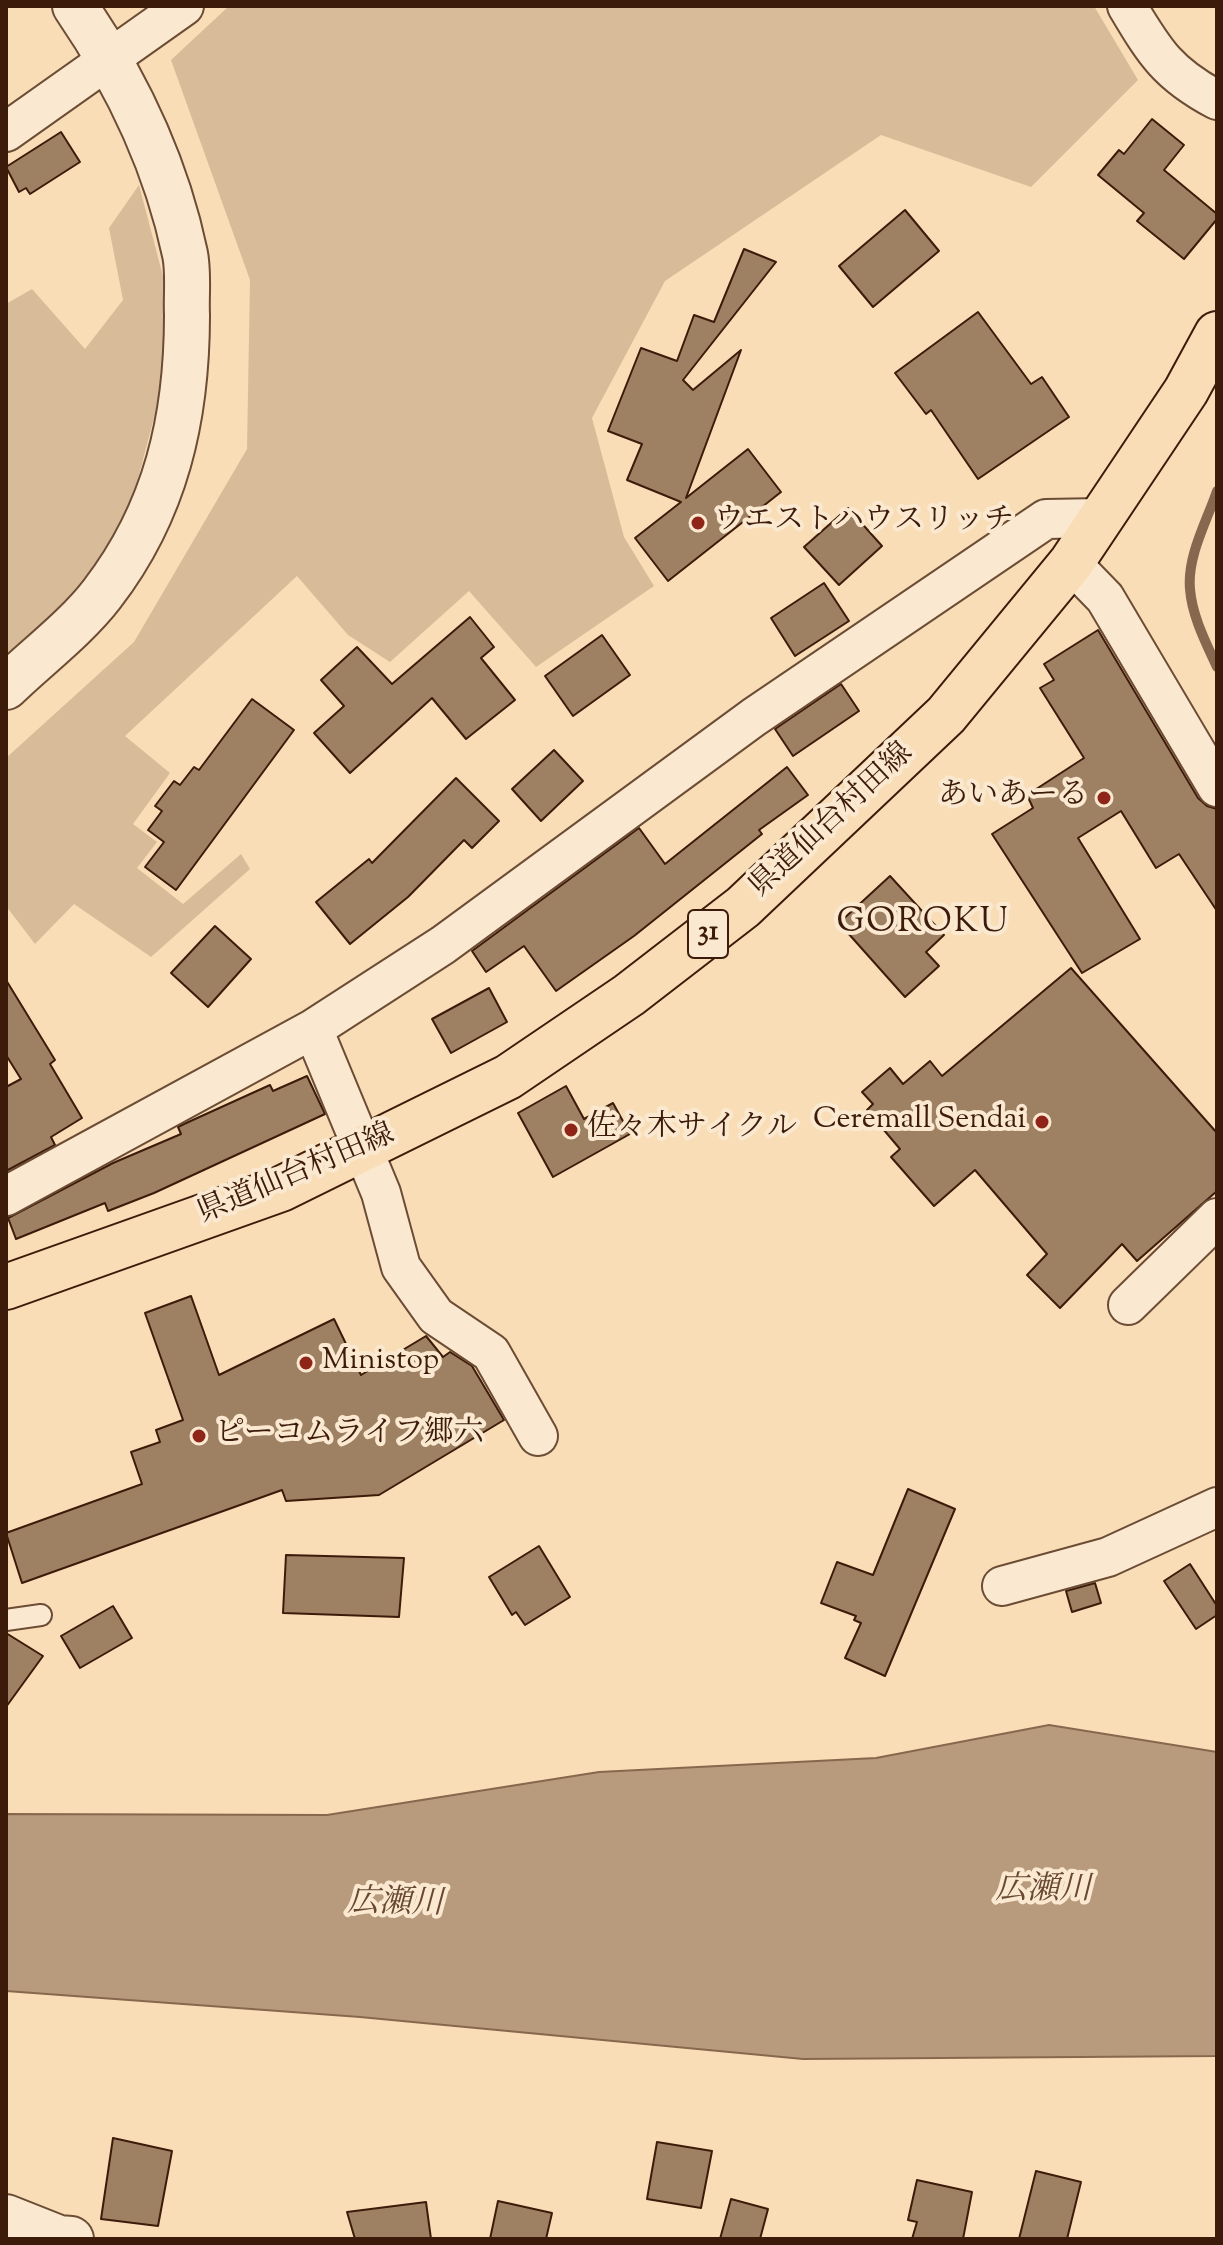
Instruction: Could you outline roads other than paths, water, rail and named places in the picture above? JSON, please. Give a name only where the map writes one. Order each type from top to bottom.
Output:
[{"type":"main road","name":"県道仙台村田線","points":[[6,1287],[281,1189],[508,1077],[629,995],[743,907],[946,715],[1071,563],[1186,391],[1217,334]]},
{"type":"street","points":[[6,687],[101,596],[135,545],[168,473],[187,376],[186,257],[154,146],[111,59],[75,6]]},
{"type":"street","points":[[6,132],[184,6]]},
{"type":"street","points":[[1127,6],[1156,55],[1189,85],[1217,100]]},
{"type":"street","points":[[6,1196],[313,1029],[443,945],[754,717],[1046,519],[1101,518]]},
{"type":"street","points":[[1071,563],[1105,598],[1217,787]]},
{"type":"street","points":[[313,1029],[364,1150],[401,1267],[436,1316],[491,1353],[538,1436]]},
{"type":"street","points":[[1128,1305],[1217,1218]]},
{"type":"street","points":[[1002,1586],[1108,1557],[1217,1507]]},
{"type":"street","points":[[6,2217],[59,2238],[71,2239]]},
{"type":"lane","points":[[6,1620],[41,1615]]},
{"type":"water","name":"広瀬川","points":[[1049,1725],[1217,1752],[1217,2056],[803,2059],[360,2017],[6,1991],[6,1814],[327,1815],[599,1772],[876,1758]]},
{"type":"waterway","points":[[1217,491],[1195,551],[1190,577],[1194,609],[1217,667]]},
{"type":"place","name":"ウエストハウスリッチ","points":[[698,523]]},
{"type":"place","name":"あいあーる","points":[[1104,798]]},
{"type":"place","name":"Ceremall Sendai","points":[[1042,1122]]},
{"type":"place","name":"佐々木サイクル","points":[[571,1130]]},
{"type":"place","name":"Ministop","points":[[306,1363]]},
{"type":"place","name":"ピーコムライフ郷六","points":[[199,1436]]},
{"type":"district","name":"GOROKU","points":[[923,925]]}]
